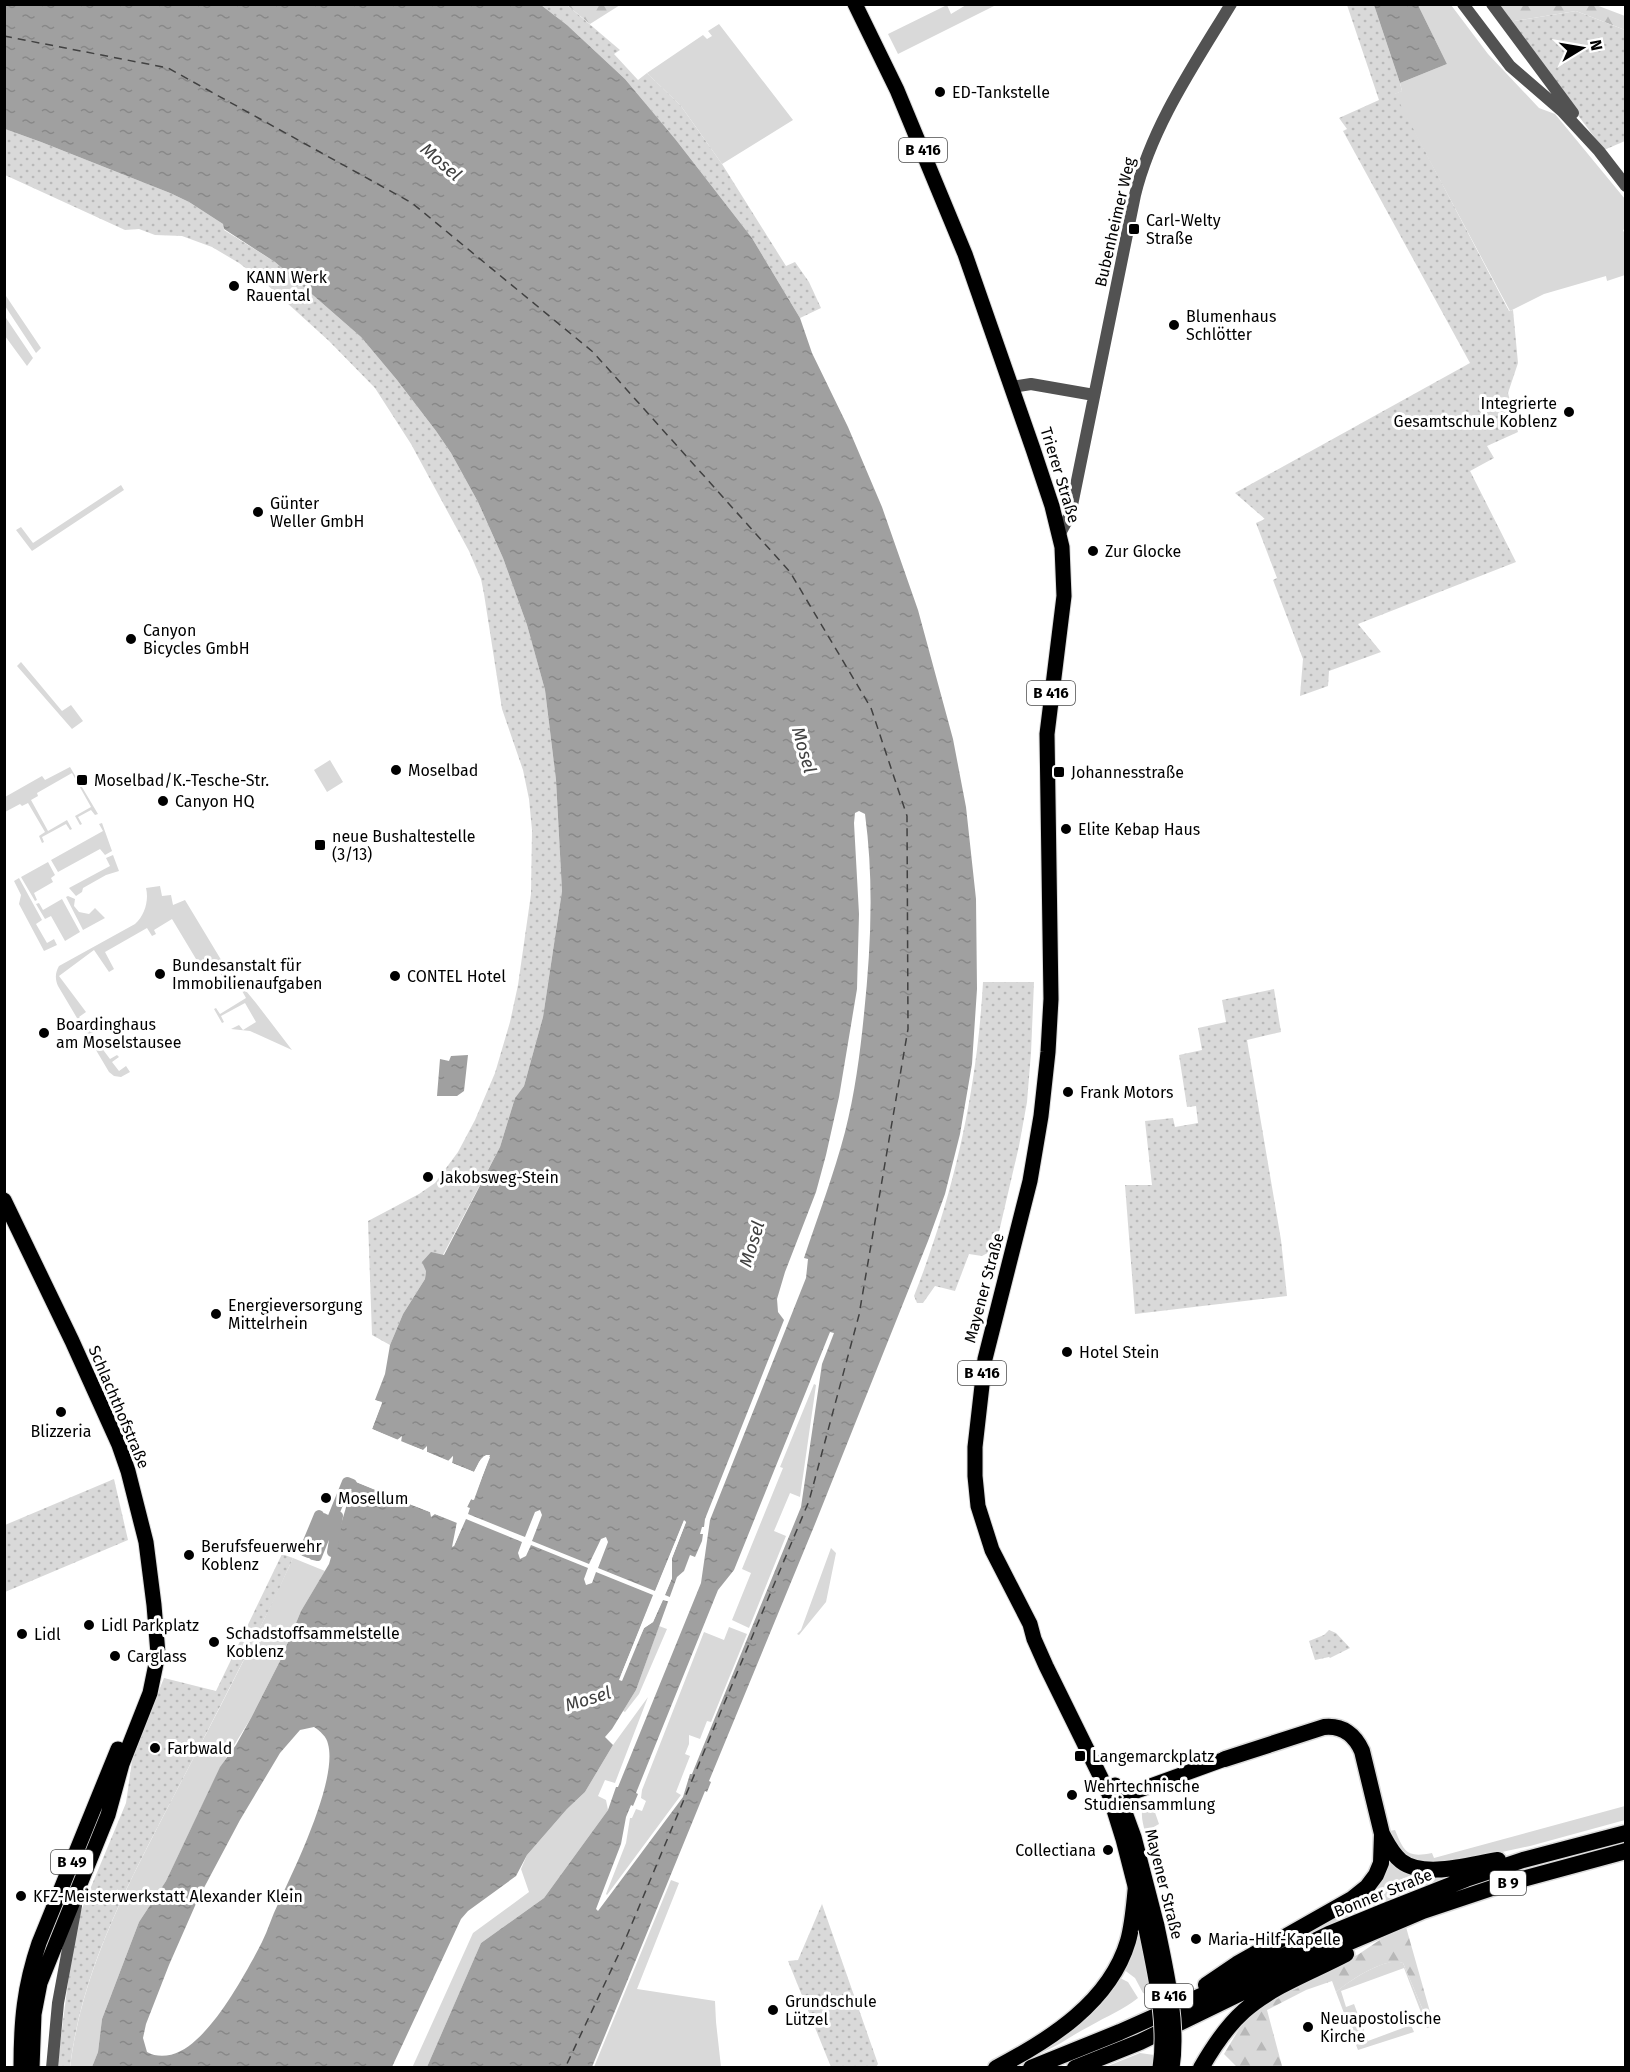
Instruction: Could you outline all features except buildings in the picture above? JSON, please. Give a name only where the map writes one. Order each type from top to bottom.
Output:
[{"type":"highway","points":[[1183,2004],[1205,1985],[1237,1964],[1340,1906],[1367,1887],[1381,1863],[1382,1834],[1362,1751],[1352,1735],[1341,1728],[1331,1726],[1225,1759]]},
{"type":"highway","name":"Bonner Straße","points":[[1031,2067],[1120,2032],[1329,1934],[1375,1915],[1467,1879],[1546,1853],[1626,1833]]},
{"type":"highway","points":[[1382,1834],[1401,1860],[1412,1867],[1426,1870],[1546,1853]]},
{"type":"highway","name":"Bonner Straße","points":[[1075,2067],[1092,2063],[1317,1956],[1423,1911],[1504,1884],[1626,1851]]},
{"type":"highway","points":[[996,2067],[1063,2026],[1101,1992],[1120,1963],[1128,1942],[1136,1886]]},
{"type":"highway","points":[[1201,2067],[1225,2031],[1254,2004],[1282,1987],[1361,1947],[1393,1924]]},
{"type":"main road","name":"Trierer Straße","points":[[855,4],[892,80],[965,254],[1052,506],[1063,555],[1064,596],[1047,734],[1050,988]]},
{"type":"main road","name":"Mayener Straße","points":[[1050,988],[1048,1052],[1041,1116],[1030,1181],[985,1359],[980,1391],[974,1456],[978,1506],[987,1536],[1120,1797],[1134,1837],[1151,1928],[1170,2001],[1174,2049],[1172,2067]]},
{"type":"main road","name":"Schlachthofstraße","points":[[4,1200],[68,1332],[112,1429],[128,1471],[142,1526],[154,1605],[158,1654],[150,1693],[122,1764],[108,1815],[44,1972],[35,2002],[32,2067]]},
{"type":"main road","name":"Mayener Straße","points":[[1030,1624],[1046,1666],[1108,1794],[1151,1928],[1161,2020],[1160,2067]]},
{"type":"main road","name":"Schlachthofstraße","points":[[21,2067],[24,1997],[39,1943],[142,1691],[154,1676]]},
{"type":"main road","points":[[1120,1797],[1225,1759]]},
{"type":"street","name":"Bubenheimer Weg","points":[[1059,535],[1069,519],[1135,195],[1145,159],[1169,110],[1232,4]]},
{"type":"street","points":[[1463,4],[1510,66],[1562,111],[1626,186]]},
{"type":"street","points":[[1492,4],[1599,152]]},
{"type":"street","points":[[1012,387],[1031,384],[1094,395]]},
{"type":"street","points":[[1052,506],[1067,501],[1073,494]]},
{"type":"street","points":[[52,2067],[58,2003],[82,1882]]},
{"type":"street","points":[[39,1943],[40,1966],[44,1972],[52,1976],[56,1984],[58,2003]]},
{"type":"green space","points":[[541,5],[567,5],[620,50],[614,54],[638,80],[647,73],[681,106],[722,164],[786,266],[795,262],[809,282],[821,308],[800,318],[752,238],[676,140],[625,79],[567,25]]},
{"type":"green space","points":[[567,5],[620,5],[590,24]]},
{"type":"green space","points":[[947,5],[951,14],[966,5],[996,5],[898,54],[888,34]]},
{"type":"green space","points":[[1347,5],[1374,5],[1402,91],[1395,94],[1509,311],[1513,310],[1518,363],[1508,393],[1518,432],[1487,446],[1494,458],[1470,471],[1516,562],[1358,624],[1381,652],[1329,671],[1328,686],[1300,696],[1303,659],[1273,580],[1277,578],[1256,523],[1265,519],[1235,493],[1470,363],[1343,131],[1347,129],[1339,118],[1379,100]]},
{"type":"green space","points":[[1418,5],[1451,5],[1488,54],[1539,108],[1555,114],[1625,199],[1625,229],[1623,230],[1626,237],[1625,275],[1607,281],[1606,276],[1544,294],[1510,311],[1394,94],[1402,91],[1400,83],[1447,64]]},
{"type":"green space","points":[[1496,5],[1596,5],[1625,16],[1625,30],[1576,11],[1508,22]]},
{"type":"green space","points":[[1576,11],[1625,30],[1625,141],[1604,150],[1508,22]]},
{"type":"green space","points":[[719,24],[793,120],[722,164],[681,106],[647,73],[703,35],[707,39],[712,36],[708,31]]},
{"type":"green space","points":[[5,129],[189,202],[223,224],[224,230],[275,262],[361,337],[397,380],[451,453],[478,502],[503,558],[527,625],[545,690],[556,780],[562,891],[543,1017],[524,1086],[515,1098],[500,1147],[443,1255],[426,1271],[425,1279],[403,1314],[390,1345],[372,1335],[368,1221],[435,1183],[458,1152],[475,1120],[495,1073],[510,1022],[518,985],[531,894],[532,830],[529,799],[523,770],[502,709],[481,579],[469,551],[411,444],[375,388],[329,341],[264,282],[239,263],[212,247],[182,236],[155,235],[139,229],[125,230],[5,175]]},
{"type":"green space","points":[[4,293],[41,348],[36,353],[5,306]]},
{"type":"green space","points":[[4,315],[33,358],[27,366],[5,336]]},
{"type":"green space","points":[[121,485],[124,490],[32,551],[16,530],[21,527],[33,543]]},
{"type":"green space","points":[[21,662],[62,711],[71,705],[83,721],[72,729],[17,666]]},
{"type":"green space","points":[[330,760],[343,782],[327,792],[314,770]]},
{"type":"green space","points":[[70,767],[98,814],[95,815],[91,810],[78,817],[82,824],[80,825],[75,816],[91,807],[72,773],[37,793],[38,796],[31,800],[48,831],[67,820],[72,829],[70,830],[66,824],[42,837],[44,842],[42,843],[39,836],[45,832],[28,803],[22,806],[20,804],[5,812],[5,797],[42,776],[45,780]]},
{"type":"green space","points":[[102,823],[112,851],[105,855],[100,849],[58,872],[51,860],[103,831],[99,824]]},
{"type":"green space","points":[[113,855],[119,871],[106,875],[83,888],[82,892],[76,896],[69,888],[110,866],[106,858]]},
{"type":"green space","points":[[48,862],[55,875],[51,878],[53,882],[34,893],[37,900],[35,901],[21,877]]},
{"type":"green space","points":[[19,878],[42,920],[36,924],[47,943],[54,939],[57,945],[44,951],[19,904],[21,895],[14,881]]},
{"type":"green space","points":[[160,886],[162,896],[171,895],[173,905],[185,900],[223,963],[292,1050],[250,1031],[231,1029],[239,1025],[243,1030],[256,1022],[245,1003],[221,1016],[224,1022],[222,1023],[214,1009],[216,1008],[220,1014],[246,998],[237,982],[228,987],[214,962],[197,972],[194,967],[199,964],[172,919],[154,930],[156,934],[152,936],[147,928],[105,952],[114,969],[109,972],[94,950],[59,976],[86,1012],[79,1017],[87,1028],[94,1023],[99,1030],[92,1035],[110,1059],[117,1055],[119,1057],[112,1062],[119,1071],[126,1066],[130,1072],[121,1077],[109,1072],[58,986],[57,971],[59,966],[135,924],[145,907],[146,888]]},
{"type":"green space","points":[[66,897],[75,899],[74,906],[79,912],[89,914],[95,908],[105,918],[83,930]]},
{"type":"green space","points":[[62,899],[80,932],[65,941],[51,916],[45,919],[36,904],[39,903],[43,910]]},
{"type":"green space","points":[[983,982],[1034,982],[1027,1102],[1019,1146],[995,1249],[982,1256],[969,1254],[955,1291],[935,1286],[923,1303],[917,1303],[914,1296],[941,1220],[961,1142],[975,1063]]},
{"type":"green space","points":[[1274,989],[1281,1032],[1247,1040],[1281,1240],[1287,1296],[1135,1314],[1125,1185],[1152,1185],[1145,1121],[1173,1118],[1175,1127],[1198,1123],[1196,1106],[1187,1107],[1179,1055],[1202,1050],[1198,1028],[1226,1022],[1222,1000]]},
{"type":"green space","points":[[814,1384],[816,1385],[800,1497],[790,1493],[774,1531],[786,1536],[749,1628],[732,1620],[751,1573],[742,1569]]},
{"type":"green space","points":[[114,1479],[128,1540],[5,1592],[5,1525]]},
{"type":"green space","points":[[831,1548],[836,1553],[826,1602],[799,1635],[797,1634],[801,1630]]},
{"type":"green space","points":[[282,1554],[293,1558],[274,1600],[128,1886],[98,1956],[86,1992],[76,2029],[70,2067],[57,2068],[74,1935],[81,1911],[126,1803],[133,1754],[164,1678],[216,1691]]},
{"type":"green space","points":[[293,1558],[325,1571],[301,1611],[281,1659],[251,1718],[220,1768],[166,1881],[139,1922],[102,2019],[98,2052],[92,2067],[70,2068],[76,2030],[86,1993],[127,1887],[238,1673]]},
{"type":"green space","points":[[659,1626],[667,1629],[639,1694],[625,1712],[623,1711],[636,1690]]},
{"type":"green space","points":[[729,1627],[747,1634],[711,1722],[707,1721],[700,1739],[689,1735],[689,1744],[685,1754],[690,1756],[676,1792],[681,1795],[607,1895],[626,1843],[630,1818],[636,1809],[642,1811],[646,1801],[641,1798],[642,1790],[704,1632],[724,1640]]},
{"type":"green space","points":[[1329,1630],[1336,1633],[1350,1648],[1330,1658],[1315,1660],[1309,1641],[1324,1635]]},
{"type":"green space","points":[[648,1697],[615,1783],[605,1780],[598,1796],[606,1800],[608,1810],[544,1898],[481,1943],[427,2067],[412,2068],[473,1933],[529,1892],[521,1869],[527,1855],[585,1792],[613,1745]]},
{"type":"green space","points":[[1150,1798],[1159,1824],[1145,1832],[1142,1810]]},
{"type":"green space","points":[[1625,1806],[1625,1820],[1530,1846],[1442,1865],[1404,1858],[1389,1831],[1395,1830],[1401,1844],[1408,1852],[1417,1855],[1432,1853],[1434,1858]]},
{"type":"green space","points":[[1393,1858],[1467,1869],[1235,1972],[1323,1920]]},
{"type":"green space","points":[[671,1880],[679,1883],[637,1989],[715,2001],[721,2067],[594,2067]]},
{"type":"green space","points":[[822,1904],[878,2064],[876,2067],[831,2067],[788,1961],[798,1960]]},
{"type":"green space","points":[[1136,1925],[1140,1930],[1150,1995],[1143,1993],[1135,1978],[1123,1969]]},
{"type":"green space","points":[[1406,1927],[1434,2026],[1430,2027],[1403,1963],[1387,1963],[1368,1971],[1336,1992],[1332,1981],[1306,1990],[1267,2010],[1282,2066],[1274,2068],[1237,2067],[1224,2054],[1247,2016],[1264,2002],[1359,1954],[1387,1935]]},
{"type":"green space","points":[[1396,1961],[1403,1963],[1430,2027],[1427,2028],[1404,1968],[1341,1991],[1346,2007],[1354,2004],[1368,2041],[1411,2025],[1414,2032],[1358,2050],[1336,1992],[1364,1973],[1380,1965]]},
{"type":"green space","points":[[1118,1977],[1128,1982],[1138,1998],[1041,2053],[1039,2049]]},
{"type":"green space","points":[[1140,2053],[1154,2055],[1152,2067],[1103,2068]]},
{"type":"water","name":"Mosel","points":[[5,5],[541,5],[567,25],[625,79],[752,238],[800,318],[812,353],[848,427],[882,507],[918,610],[953,739],[966,807],[976,899],[977,989],[972,1064],[960,1134],[945,1194],[928,1241],[709,1781],[711,1782],[707,1792],[705,1791],[592,2067],[427,2067],[481,1943],[544,1898],[608,1810],[701,1583],[710,1520],[806,1278],[808,1259],[804,1258],[836,1164],[849,1117],[861,1044],[870,939],[870,864],[865,814],[859,811],[855,813],[854,823],[859,914],[857,989],[839,1097],[826,1155],[816,1192],[777,1299],[778,1312],[784,1320],[705,1519],[704,1527],[702,1527],[700,1534],[703,1534],[702,1541],[695,1557],[690,1555],[684,1571],[677,1577],[636,1690],[605,1737],[613,1745],[585,1792],[527,1855],[516,1876],[468,1911],[461,1919],[392,2067],[92,2067],[98,2052],[102,2019],[139,1922],[166,1881],[220,1767],[251,1718],[281,1659],[301,1611],[329,1564],[354,1481],[457,1523],[454,1546],[469,1509],[467,1507],[471,1499],[473,1500],[490,1457],[484,1456],[474,1472],[452,1463],[453,1456],[449,1461],[372,1429],[382,1403],[375,1400],[385,1374],[390,1345],[403,1314],[425,1279],[426,1271],[422,1262],[431,1252],[444,1255],[500,1147],[515,1098],[524,1086],[543,1017],[562,891],[556,780],[545,690],[527,625],[503,558],[478,502],[436,431],[361,337],[275,262],[224,229],[223,224],[189,202],[170,193],[5,129]],"holes":[[[830,1332],[834,1333],[822,1364],[801,1507],[692,1774],[690,1774],[683,1797],[598,1911],[596,1909],[621,1844],[626,1817],[638,1794],[636,1793],[718,1590],[734,1570]],[[684,1521],[686,1522],[672,1558],[672,1578],[653,1622],[644,1628],[619,1680]],[[314,1727],[326,1739],[329,1760],[327,1779],[313,1825],[262,1942],[241,1981],[205,2031],[179,2052],[166,2056],[153,2055],[147,2052],[143,2038],[146,2024],[198,1899],[240,1820],[280,1753],[300,1730]]]},
{"type":"water","points":[[1374,5],[1418,5],[1447,64],[1400,83]]},
{"type":"water","points":[[468,1055],[464,1091],[457,1096],[437,1096],[440,1059],[449,1061],[451,1056]]},
{"type":"pier","points":[[375,1400],[382,1402],[372,1429],[397,1440],[402,1436],[401,1442],[423,1450],[427,1446],[427,1452],[448,1461],[453,1456],[452,1463],[474,1472],[481,1459],[490,1455],[474,1500],[471,1499],[467,1507],[470,1508],[468,1514],[525,1537],[535,1512],[540,1510],[542,1515],[532,1541],[589,1564],[601,1539],[606,1537],[608,1542],[598,1568],[655,1591],[684,1520],[686,1522],[672,1558],[672,1578],[665,1595],[672,1598],[670,1602],[663,1600],[653,1622],[644,1628],[622,1681],[619,1680],[653,1595],[596,1572],[592,1583],[586,1585],[584,1579],[588,1568],[531,1545],[526,1556],[520,1559],[518,1553],[522,1542],[466,1519],[452,1547],[457,1522],[435,1514],[431,1517],[430,1512],[409,1504],[405,1506],[404,1501],[384,1493],[380,1496],[378,1491],[351,1480],[355,1478],[458,1520],[459,1525],[466,1510],[464,1507],[468,1498],[472,1496],[486,1458],[481,1463],[477,1474],[474,1475],[371,1432],[369,1429],[378,1404],[374,1403]]},
{"type":"waterway","points":[[319,1515],[304,1551],[309,1553],[323,1518],[327,1520],[313,1555],[317,1556],[347,1482],[352,1484]]},
{"type":"waterway","points":[[332,1552],[338,1516]]},
{"type":"ferry route","points":[[4,36],[168,68],[412,203],[593,352],[790,572],[871,708],[907,816],[908,1029],[859,1315],[809,1501],[623,1945],[565,2068]]},
{"type":"place","name":"ED-Tankstelle","points":[[940,92]]},
{"type":"place","name":"Carl-Welty Straße","points":[[1134,229]]},
{"type":"place","name":"KANN Werk Rauental","points":[[234,286]]},
{"type":"place","name":"Blumenhaus Schlötter","points":[[1174,325]]},
{"type":"place","name":"Integrierte Gesamtschule Koblenz","points":[[1569,412]]},
{"type":"place","name":"Günter Weller GmbH","points":[[258,512]]},
{"type":"place","name":"Zur Glocke","points":[[1093,551]]},
{"type":"place","name":"Canyon Bicycles GmbH","points":[[131,639]]},
{"type":"place","name":"Moselbad","points":[[396,770]]},
{"type":"place","name":"Johannesstraße","points":[[1059,772]]},
{"type":"place","name":"Moselbad/K.-Tesche-Str.","points":[[82,780]]},
{"type":"place","name":"Canyon HQ","points":[[163,801]]},
{"type":"place","name":"Elite Kebap Haus","points":[[1066,829]]},
{"type":"place","name":"neue Bushaltestelle (3/13)","points":[[320,845]]},
{"type":"place","name":"Bundesanstalt für Immobilienaufgaben","points":[[160,974]]},
{"type":"place","name":"CONTEL Hotel","points":[[395,976]]},
{"type":"place","name":"Boardinghaus am Moselstausee","points":[[44,1033]]},
{"type":"place","name":"Frank Motors","points":[[1068,1092]]},
{"type":"place","name":"Jakobsweg-Stein","points":[[428,1177]]},
{"type":"place","name":"Energieversorgung Mittelrhein","points":[[216,1314]]},
{"type":"place","name":"Hotel Stein","points":[[1067,1352]]},
{"type":"place","name":"Blizzeria","points":[[61,1412]]},
{"type":"place","name":"Mosellum","points":[[326,1498]]},
{"type":"place","name":"Berufsfeuerwehr Koblenz","points":[[189,1555]]},
{"type":"place","name":"Lidl Parkplatz","points":[[89,1625]]},
{"type":"place","name":"Lidl","points":[[22,1634]]},
{"type":"place","name":"Schadstoffsammelstelle Koblenz","points":[[214,1642]]},
{"type":"place","name":"Carglass","points":[[115,1656]]},
{"type":"place","name":"Farbwald","points":[[155,1748]]},
{"type":"place","name":"Langemarckplatz","points":[[1080,1756]]},
{"type":"place","name":"Wehrtechnische Studiensammlung","points":[[1072,1795]]},
{"type":"place","name":"Collectiana","points":[[1108,1850]]},
{"type":"place","name":"KFZ-Meisterwerkstatt Alexander Klein","points":[[21,1896]]},
{"type":"place","name":"Maria-Hilf-Kapelle","points":[[1196,1939]]},
{"type":"place","name":"Grundschule Lützel","points":[[773,2010]]},
{"type":"place","name":"Neuapostolische Kirche","points":[[1308,2027]]}]
